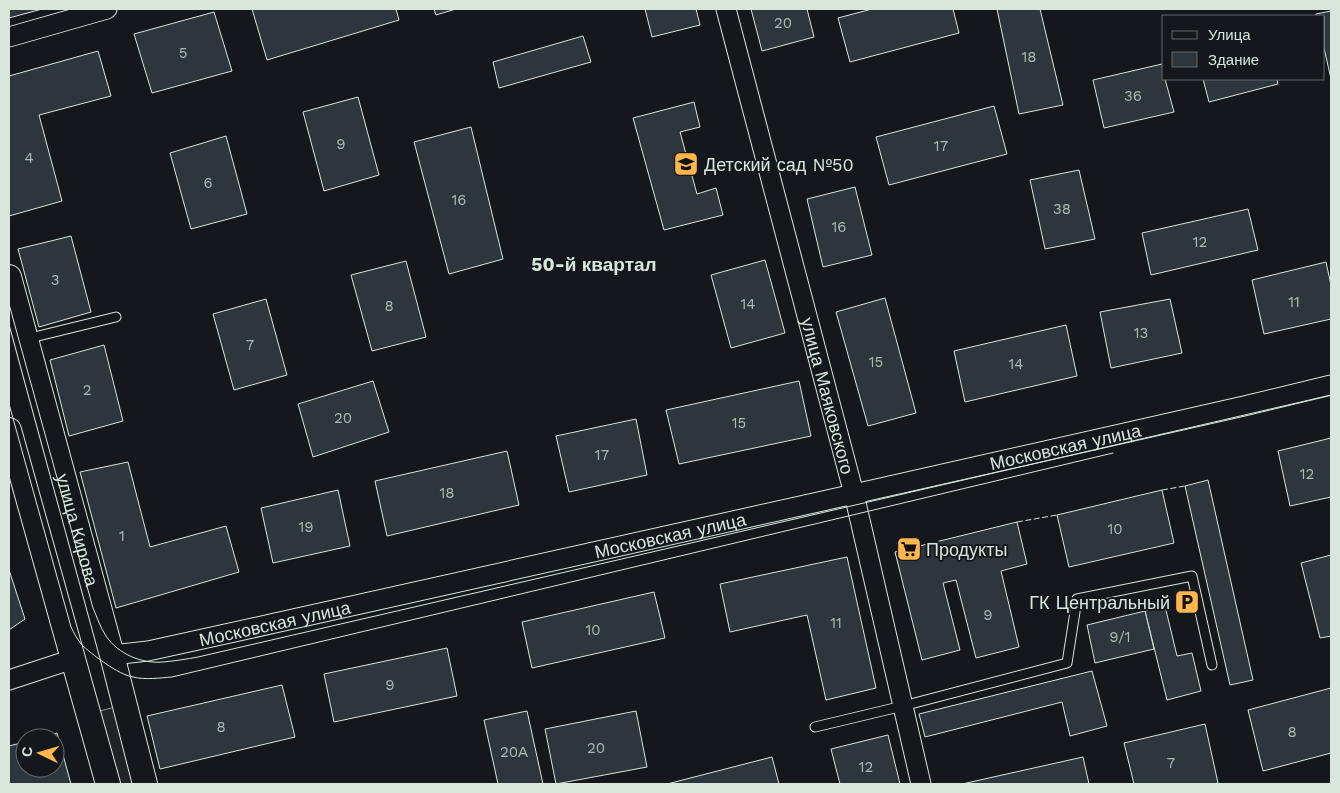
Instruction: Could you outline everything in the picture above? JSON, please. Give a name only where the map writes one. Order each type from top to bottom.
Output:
[{"type":"street","points":[[9,37],[107,9]]},
{"type":"street","name":"улица Маяковского","points":[[726,9],[854,494],[921,784]]},
{"type":"street","name":"улица Кирова","points":[[9,277],[145,784]]},
{"type":"street","name":"Московская улица","points":[[9,680],[73,659],[112,656],[173,646],[1331,385]]},
{"type":"street","points":[[9,430],[108,784]]},
{"type":"lane","points":[[26,340],[116,316]]},
{"type":"lane","points":[[815,727],[1067,663],[1077,599],[1192,576],[1212,665]]},
{"type":"shaded area","points":[[115,707],[135,784],[115,784],[96,712]]},
{"type":"building","points":[[9,9],[42,9],[9,18]]},
{"type":"building","points":[[252,9],[396,9],[399,20],[267,60]]},
{"type":"building","points":[[434,9],[456,9],[436,15]]},
{"type":"building","points":[[645,9],[696,9],[700,25],[652,37]]},
{"type":"building","points":[[751,9],[807,9],[814,37],[762,51]]},
{"type":"building","points":[[872,9],[953,9],[959,33],[850,62],[838,18]]},
{"type":"building","points":[[997,9],[1040,9],[1063,105],[1019,114]]},
{"type":"building","points":[[1331,11],[1331,79],[1325,52],[1325,15],[1316,14]]},
{"type":"building","points":[[214,12],[232,71],[152,93],[134,34]]},
{"type":"building","points":[[583,36],[591,62],[499,88],[493,62]]},
{"type":"building","points":[[98,51],[111,96],[39,115],[62,201],[9,216],[9,76]]},
{"type":"building","points":[[1162,64],[1162,80],[1165,80],[1174,112],[1104,128],[1093,80]]},
{"type":"building","points":[[1203,80],[1277,80],[1278,84],[1209,102]]},
{"type":"building","points":[[358,97],[379,175],[324,191],[303,112]]},
{"type":"building","points":[[694,102],[700,127],[680,132],[697,194],[716,188],[723,215],[664,230],[633,118]]},
{"type":"building","points":[[994,106],[1007,154],[889,185],[876,137]]},
{"type":"building","points":[[471,127],[503,259],[449,274],[414,142]]},
{"type":"building","points":[[226,136],[247,214],[191,229],[170,153]]},
{"type":"building","points":[[1079,170],[1095,239],[1045,249],[1030,180]]},
{"type":"building","points":[[855,187],[872,255],[823,267],[807,199]]},
{"type":"building","points":[[1248,209],[1258,250],[1151,275],[1142,233]]},
{"type":"building","points":[[71,236],[91,312],[39,327],[18,249]]},
{"type":"building","points":[[765,260],[785,333],[731,348],[711,275]]},
{"type":"building","points":[[406,261],[426,337],[372,351],[351,275]]},
{"type":"building","points":[[1326,262],[1331,285],[1331,319],[1264,334],[1252,280]]},
{"type":"building","points":[[885,298],[916,413],[868,426],[836,312]]},
{"type":"building","points":[[266,299],[287,375],[234,390],[213,314]]},
{"type":"building","points":[[1170,299],[1182,353],[1111,368],[1100,312]]},
{"type":"building","points":[[1066,325],[1077,376],[965,402],[954,351]]},
{"type":"building","points":[[104,345],[123,421],[69,436],[50,360]]},
{"type":"building","points":[[373,381],[389,432],[313,457],[298,404]]},
{"type":"building","points":[[799,381],[811,436],[679,464],[666,410]]},
{"type":"building","points":[[636,419],[647,475],[569,492],[556,436]]},
{"type":"building","points":[[1331,438],[1331,497],[1290,506],[1278,451]]},
{"type":"building","points":[[507,451],[519,505],[387,536],[375,481]]},
{"type":"building","points":[[128,462],[150,547],[226,526],[239,572],[116,608],[80,472]]},
{"type":"building","points":[[1208,480],[1253,680],[1230,685],[1185,486]]},
{"type":"building","points":[[338,490],[350,546],[273,563],[261,508]]},
{"type":"building","points":[[1162,490],[1174,543],[1069,567],[1057,515]]},
{"type":"building","points":[[1017,522],[1027,564],[1001,571],[1019,647],[976,658],[956,580],[943,583],[960,650],[922,660],[895,552]]},
{"type":"building","points":[[1331,555],[1331,636],[1320,638],[1301,563]]},
{"type":"building","points":[[847,557],[876,688],[826,700],[807,615],[730,632],[720,584]]},
{"type":"building","points":[[9,570],[25,619],[9,630]]},
{"type":"building","points":[[654,592],[665,638],[532,668],[522,622]]},
{"type":"building","points":[[1165,606],[1177,656],[1192,653],[1201,691],[1167,700],[1145,611]]},
{"type":"building","points":[[1145,611],[1154,649],[1095,663],[1087,625]]},
{"type":"building","points":[[447,648],[457,696],[334,722],[324,674]]},
{"type":"building","points":[[1092,671],[1107,726],[1070,736],[1062,702],[925,737],[919,714]]},
{"type":"building","points":[[282,685],[295,737],[160,769],[147,716]]},
{"type":"building","points":[[1331,688],[1331,753],[1263,771],[1248,710]]},
{"type":"building","points":[[527,711],[543,784],[498,784],[484,720]]},
{"type":"building","points":[[636,711],[647,767],[556,784],[545,729]]},
{"type":"building","points":[[1205,724],[1218,783],[1134,784],[1124,743]]},
{"type":"building","points":[[888,735],[900,784],[840,784],[831,749]]},
{"type":"building","points":[[15,744],[15,778],[65,778],[65,762],[71,784],[9,784],[9,746]]},
{"type":"building","points":[[772,757],[779,784],[667,784]]},
{"type":"building","points":[[1083,757],[1089,784],[962,784]]},
{"type":"tram line","points":[[9,304],[93,608],[100,626],[111,642],[124,653],[139,659],[155,662],[198,657],[1331,395]]},
{"type":"tram line","points":[[9,404],[71,627],[81,644],[98,658],[120,672],[142,678],[172,677],[1113,453]]},
{"type":"fence","points":[[1162,490],[1185,486]]},
{"type":"fence","points":[[1017,522],[1057,515]]},
{"type":"place","name":"Детский сад №50","points":[[686,164]]},
{"type":"place","name":"Продукты","points":[[909,549]]},
{"type":"place","name":"ГК Центральный","points":[[1187,602]]},
{"type":"district","name":"50-й квартал","points":[[594,264]]}]
